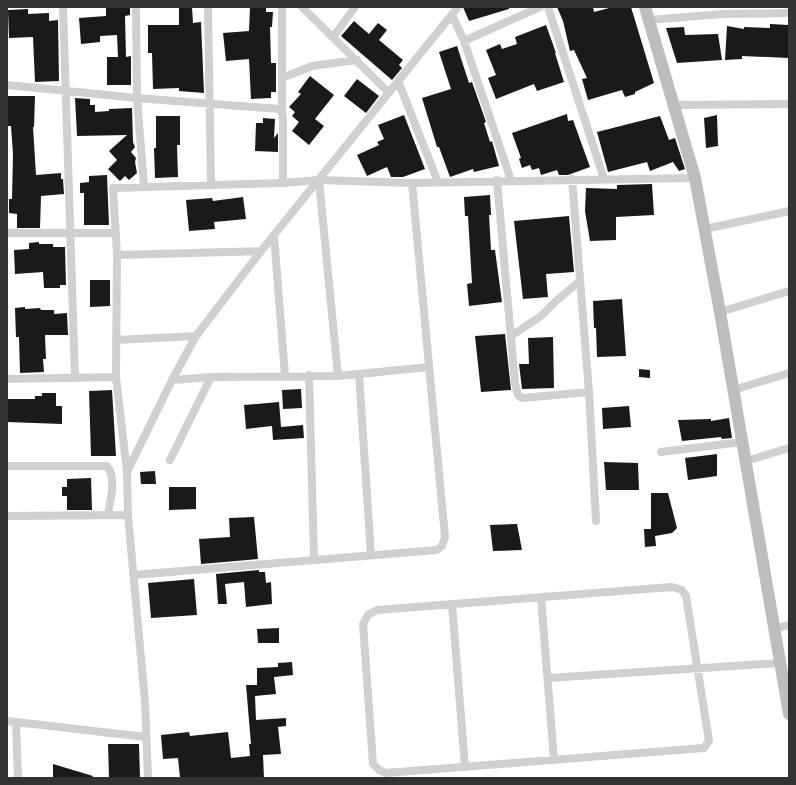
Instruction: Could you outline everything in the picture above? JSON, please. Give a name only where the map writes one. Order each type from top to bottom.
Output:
[{"type":"street","points":[[62,7],[75,378]]},
{"type":"street","points":[[136,7],[137,98],[144,186]]},
{"type":"street","points":[[208,7],[211,184]]},
{"type":"street","points":[[282,7],[283,183]]},
{"type":"street","points":[[302,7],[389,93]]},
{"type":"street","points":[[332,37],[356,7]]},
{"type":"street","points":[[464,41],[540,7]]},
{"type":"street","points":[[548,7],[604,179]]},
{"type":"street","points":[[645,7],[695,178],[720,312],[774,629],[788,700],[789,714]]},
{"type":"street","points":[[454,10],[511,180]]},
{"type":"street","points":[[127,472],[172,380],[196,336],[261,251],[454,10]]},
{"type":"street","points":[[649,20],[722,11],[789,13]]},
{"type":"street","points":[[282,78],[312,66],[357,60]]},
{"type":"street","points":[[398,81],[438,182]]},
{"type":"street","points":[[7,85],[137,98],[275,107],[282,111]]},
{"type":"street","points":[[674,105],[789,104]]},
{"type":"street","points":[[148,778],[145,702],[128,515],[127,472],[116,377],[117,255],[113,188],[283,183],[319,180],[412,183],[496,180],[695,178]]},
{"type":"street","points":[[572,179],[589,392],[596,521]]},
{"type":"street","points":[[319,180],[338,376]]},
{"type":"street","points":[[496,180],[515,384],[518,394],[522,398],[589,392]]},
{"type":"street","points":[[133,575],[436,550],[442,546],[445,537],[412,183]]},
{"type":"street","points":[[705,229],[789,211]]},
{"type":"street","points":[[7,233],[115,233]]},
{"type":"street","points":[[274,236],[285,376]]},
{"type":"street","points":[[117,255],[261,251]]},
{"type":"street","points":[[511,336],[541,316],[556,300],[580,281]]},
{"type":"street","points":[[720,312],[789,291]]},
{"type":"street","points":[[116,340],[196,336]]},
{"type":"street","points":[[172,380],[211,377],[338,376],[429,368]]},
{"type":"street","points":[[733,390],[789,373]]},
{"type":"street","points":[[359,374],[371,555]]},
{"type":"street","points":[[309,376],[314,559]]},
{"type":"street","points":[[7,378],[116,377]]},
{"type":"street","points":[[170,460],[211,377]]},
{"type":"street","points":[[661,452],[742,442]]},
{"type":"street","points":[[746,461],[789,448]]},
{"type":"street","points":[[7,466],[107,466],[112,477],[112,494],[108,515]]},
{"type":"street","points":[[7,516],[128,515]]},
{"type":"street","points":[[672,587],[682,590],[686,596],[709,741],[704,748],[386,773],[378,770],[373,764],[372,756],[363,624],[368,615],[377,610],[541,597],[672,587]]},
{"type":"street","points":[[541,597],[554,760]]},
{"type":"street","points":[[452,604],[465,767]]},
{"type":"street","points":[[774,629],[789,624]]},
{"type":"street","points":[[548,678],[780,663]]},
{"type":"street","points":[[7,721],[146,737]]},
{"type":"street","points":[[16,722],[18,778]]},
{"type":"building","points":[[106,7],[130,7],[130,15],[125,16],[126,57],[131,56],[131,85],[107,85],[107,57],[118,57],[117,35],[100,36],[100,42],[81,44],[79,18],[106,16]]},
{"type":"building","points":[[179,7],[192,7],[193,23],[201,22],[204,93],[179,91],[179,88],[153,89],[152,53],[148,53],[148,25],[179,25]]},
{"type":"building","points":[[250,7],[266,7],[266,12],[273,12],[272,27],[270,27],[271,63],[276,63],[276,92],[271,92],[271,98],[251,99],[249,59],[226,61],[223,33],[249,31]]},
{"type":"building","points":[[463,7],[509,7],[509,9],[469,21]]},
{"type":"building","points":[[557,7],[593,7],[594,12],[613,7],[631,7],[654,83],[635,92],[635,94],[625,97],[622,90],[588,100],[582,79],[587,78],[574,50],[570,51],[563,21]]},
{"type":"building","points":[[28,9],[28,14],[49,13],[49,21],[58,20],[59,81],[35,82],[33,37],[9,38],[8,10]]},
{"type":"building","points":[[354,21],[369,34],[378,23],[387,30],[379,40],[403,60],[399,65],[402,68],[392,80],[341,36]]},
{"type":"building","points":[[770,24],[789,25],[789,58],[742,56],[742,59],[725,60],[727,26],[744,29],[744,27],[770,28]]},
{"type":"building","points":[[546,25],[564,82],[537,91],[534,84],[496,99],[488,78],[496,75],[486,50],[500,44],[502,49],[517,44],[515,37]]},
{"type":"building","points":[[684,27],[685,35],[718,34],[722,60],[677,63],[666,28]]},
{"type":"building","points":[[457,46],[469,83],[472,82],[486,122],[484,123],[490,142],[492,141],[499,166],[474,172],[473,169],[450,177],[439,147],[437,147],[422,98],[451,89],[439,52]]},
{"type":"building","points":[[310,76],[334,95],[315,119],[324,126],[309,145],[292,131],[299,122],[292,116],[295,112],[289,107],[301,94],[298,92]]},
{"type":"building","points":[[357,79],[379,96],[366,113],[344,96]]},
{"type":"building","points":[[8,96],[35,96],[33,127],[36,175],[61,173],[61,179],[63,179],[64,194],[41,196],[40,228],[17,228],[17,214],[9,213],[9,199],[12,199],[13,154],[11,126],[8,126]]},
{"type":"building","points":[[75,98],[90,99],[90,105],[95,105],[95,112],[109,111],[109,109],[132,108],[133,142],[135,147],[131,152],[136,158],[135,162],[137,173],[129,180],[125,176],[120,181],[108,169],[117,160],[109,151],[127,135],[77,136]]},
{"type":"building","points":[[567,114],[568,121],[573,120],[590,167],[568,175],[559,175],[557,170],[541,175],[539,168],[532,170],[530,165],[522,168],[519,159],[521,158],[512,133]]},
{"type":"building","points":[[404,115],[425,169],[403,177],[391,177],[387,167],[367,176],[357,155],[379,145],[377,142],[384,139],[378,125]]},
{"type":"building","points":[[717,115],[718,146],[706,148],[704,118]]},
{"type":"building","points":[[156,116],[180,116],[180,145],[177,145],[178,177],[155,178],[154,148],[156,148]]},
{"type":"building","points":[[660,116],[669,140],[675,138],[685,169],[679,171],[673,162],[650,171],[647,162],[608,172],[597,132]]},
{"type":"building","points":[[263,118],[275,119],[274,138],[278,133],[278,152],[255,151],[256,123],[263,123]]},
{"type":"building","points":[[107,175],[109,225],[84,225],[84,193],[80,193],[80,183],[89,182],[89,176]]},
{"type":"building","points":[[652,184],[654,215],[616,217],[616,240],[590,241],[585,211],[586,188],[617,189],[617,185]]},
{"type":"building","points":[[490,195],[491,215],[489,215],[491,250],[495,250],[502,302],[469,306],[467,284],[472,283],[468,216],[465,216],[464,197]]},
{"type":"building","points":[[243,197],[246,219],[214,222],[215,229],[189,231],[186,200],[212,198],[213,201]]},
{"type":"building","points":[[569,216],[574,272],[546,274],[548,297],[523,299],[514,221]]},
{"type":"building","points":[[39,242],[39,244],[53,244],[53,247],[65,247],[66,285],[60,285],[60,288],[44,288],[43,272],[15,274],[14,250],[29,249],[29,243]]},
{"type":"building","points":[[90,280],[110,280],[110,306],[90,307]]},
{"type":"building","points":[[622,299],[626,356],[597,357],[593,301]]},
{"type":"building","points":[[25,307],[25,309],[40,308],[41,310],[54,310],[54,314],[67,313],[68,335],[45,335],[46,359],[43,359],[44,372],[20,373],[19,337],[16,337],[15,308]]},
{"type":"building","points":[[505,334],[511,390],[481,392],[475,336]]},
{"type":"building","points":[[553,337],[554,388],[522,389],[519,364],[529,364],[528,338]]},
{"type":"building","points":[[639,369],[650,370],[650,378],[639,377]]},
{"type":"building","points":[[301,389],[302,408],[283,409],[282,390]]},
{"type":"building","points":[[112,390],[116,456],[91,456],[89,391]]},
{"type":"building","points":[[42,393],[56,393],[56,406],[62,406],[62,424],[7,422],[7,399],[35,399],[35,396],[42,396]]},
{"type":"building","points":[[279,402],[281,427],[303,425],[304,438],[273,440],[272,426],[246,429],[244,405]]},
{"type":"building","points":[[629,406],[631,427],[603,429],[602,408]]},
{"type":"building","points":[[729,418],[732,438],[722,439],[721,437],[682,441],[678,420],[711,419],[711,421]]},
{"type":"building","points":[[717,454],[717,476],[688,480],[685,458]]},
{"type":"building","points":[[604,462],[638,463],[639,490],[606,490]]},
{"type":"building","points":[[155,471],[156,484],[141,484],[140,472]]},
{"type":"building","points":[[91,478],[92,510],[67,510],[67,496],[62,496],[62,487],[67,487],[67,479]]},
{"type":"building","points":[[169,487],[196,487],[196,509],[169,510]]},
{"type":"building","points":[[651,493],[668,493],[677,528],[672,533],[655,536],[656,546],[645,547],[644,529],[651,529]]},
{"type":"building","points":[[254,517],[258,559],[201,564],[199,539],[230,537],[229,518]]},
{"type":"building","points":[[517,524],[522,550],[493,551],[490,525]]},
{"type":"building","points":[[259,570],[259,572],[265,572],[266,583],[271,582],[272,604],[246,607],[244,582],[225,584],[227,604],[218,604],[216,574]]},
{"type":"building","points":[[194,579],[197,615],[151,618],[148,583]]},
{"type":"building","points":[[279,628],[279,643],[258,643],[257,629]]},
{"type":"building","points":[[292,662],[293,675],[274,677],[276,694],[255,696],[256,720],[286,718],[286,726],[278,727],[281,754],[263,755],[264,778],[180,778],[178,758],[163,759],[161,735],[189,732],[190,736],[228,732],[231,758],[250,756],[249,744],[251,744],[246,685],[257,685],[257,668],[278,667],[278,663]]},
{"type":"building","points":[[108,744],[139,744],[140,778],[109,778]]},
{"type":"building","points":[[53,764],[93,776],[92,778],[53,778]]}]
